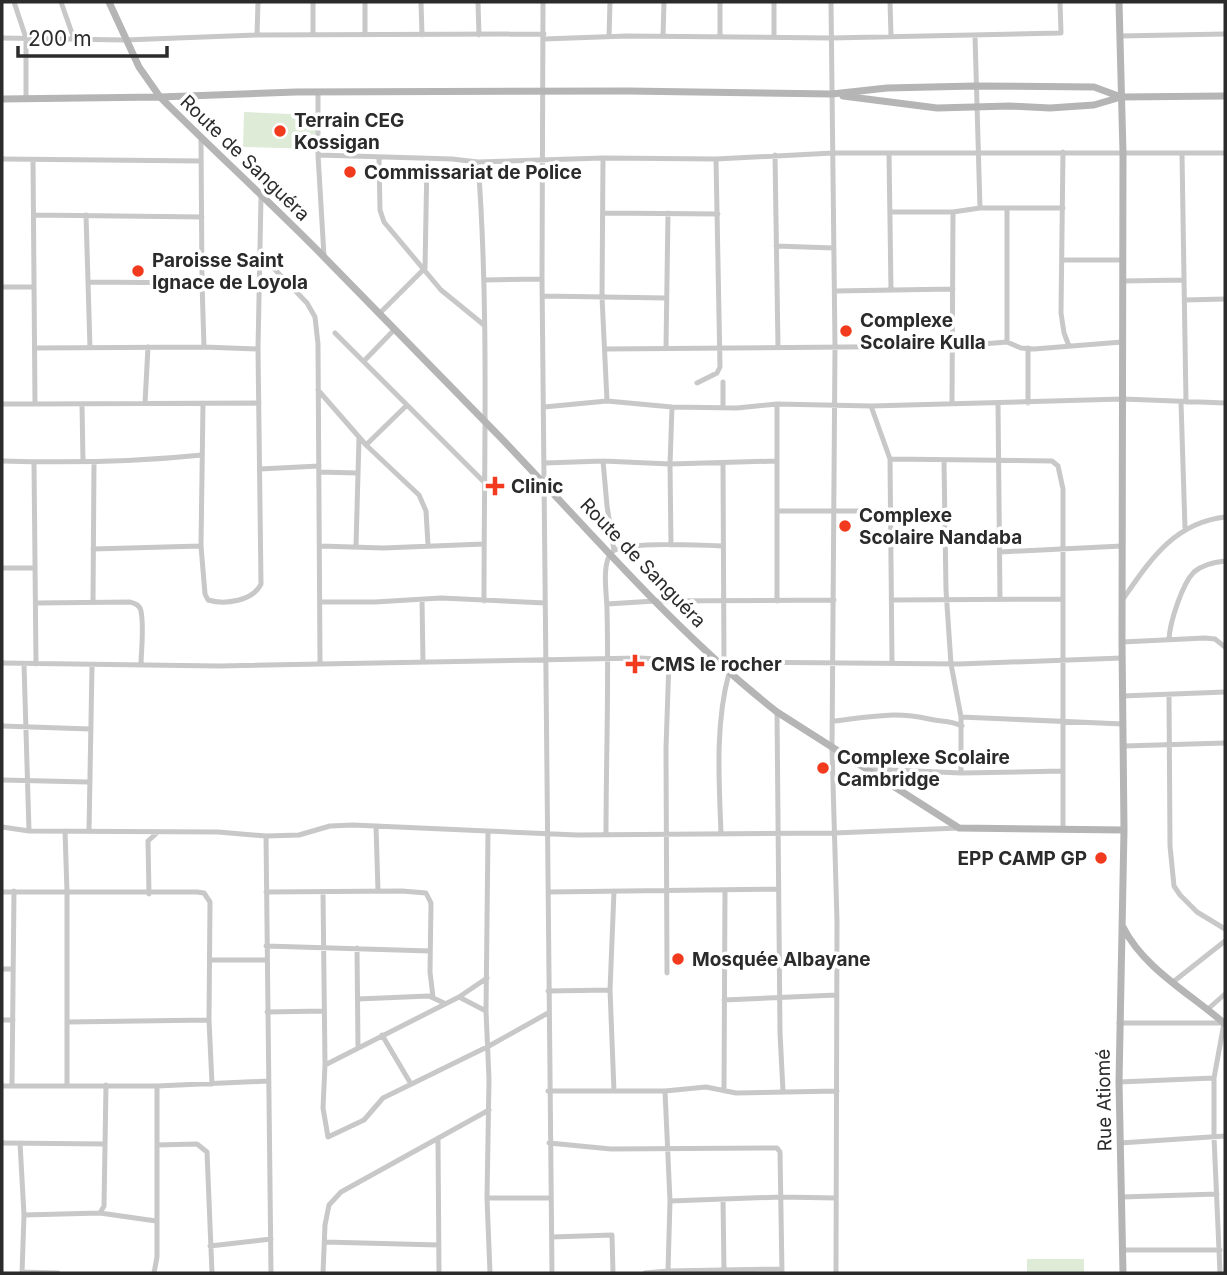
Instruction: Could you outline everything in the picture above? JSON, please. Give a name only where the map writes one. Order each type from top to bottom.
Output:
[{"type":"street","points":[[14,2],[26,38],[26,98]]},
{"type":"street","points":[[61,2],[74,39]]},
{"type":"street","name":"Route de Sanguéra","points":[[109,2],[139,67],[160,97],[324,257],[612,552],[655,601],[721,662],[729,673],[777,712],[959,828]]},
{"type":"street","points":[[257,35],[258,2]]},
{"type":"street","points":[[313,2],[313,35]]},
{"type":"street","points":[[365,2],[365,35]]},
{"type":"street","points":[[421,2],[422,35]]},
{"type":"street","points":[[478,2],[479,34]]},
{"type":"street","points":[[543,2],[542,279],[548,1091],[552,1273]]},
{"type":"street","points":[[609,37],[610,2]]},
{"type":"street","points":[[663,36],[664,2]]},
{"type":"street","points":[[720,2],[720,36]]},
{"type":"street","points":[[774,2],[774,36]]},
{"type":"street","points":[[831,2],[835,291],[832,748],[837,921],[836,1273]]},
{"type":"street","points":[[890,2],[891,36]]},
{"type":"street","points":[[2,38],[125,40],[257,35],[479,34],[544,37],[975,36],[1061,33],[1060,2]]},
{"type":"street","points":[[1119,2],[1123,153],[1123,926],[1139,953],[1225,1024]]},
{"type":"street","points":[[1120,36],[1225,34]]},
{"type":"street","points":[[975,36],[980,155],[979,208]]},
{"type":"street","points":[[2,99],[318,92],[832,94],[887,88],[975,86],[1094,87],[1121,97]]},
{"type":"street","points":[[318,92],[317,155],[324,257]]},
{"type":"street","points":[[832,94],[909,106],[977,107],[1094,105],[1121,97],[1225,96]]},
{"type":"street","points":[[201,139],[204,347]]},
{"type":"street","points":[[1063,152],[1062,323],[1069,346]]},
{"type":"street","points":[[317,155],[478,162],[603,158],[716,159],[833,153],[1225,153]]},
{"type":"street","points":[[889,153],[891,290]]},
{"type":"street","points":[[1182,154],[1185,528]]},
{"type":"street","points":[[775,155],[778,346]]},
{"type":"street","points":[[603,158],[603,297],[607,401]]},
{"type":"street","points":[[2,159],[201,160]]},
{"type":"street","points":[[379,159],[382,217],[389,229],[441,290],[484,325]]},
{"type":"street","points":[[697,383],[719,371],[721,348],[716,159]]},
{"type":"street","points":[[33,160],[35,404]]},
{"type":"street","points":[[379,314],[425,268],[427,160]]},
{"type":"street","points":[[478,162],[484,280],[486,424],[484,601]]},
{"type":"street","points":[[202,402],[201,547],[205,594],[208,600],[237,600],[260,588],[258,349],[261,197]]},
{"type":"street","points":[[1007,208],[1007,342]]},
{"type":"street","points":[[891,212],[1063,208]]},
{"type":"street","points":[[952,404],[953,212]]},
{"type":"street","points":[[603,213],[718,214]]},
{"type":"street","points":[[666,347],[668,213]]},
{"type":"street","points":[[34,215],[202,217]]},
{"type":"street","points":[[86,215],[90,348]]},
{"type":"street","points":[[776,246],[834,248]]},
{"type":"street","points":[[260,254],[312,310],[318,344],[320,663]]},
{"type":"street","points":[[1063,260],[1123,260]]},
{"type":"street","points":[[484,280],[542,279]]},
{"type":"street","points":[[1122,281],[1184,281]]},
{"type":"street","points":[[89,282],[202,283]]},
{"type":"street","points":[[2,287],[34,288]]},
{"type":"street","points":[[835,291],[953,289]]},
{"type":"street","points":[[543,296],[666,298]]},
{"type":"street","points":[[1185,300],[1225,299]]},
{"type":"street","points":[[363,361],[394,330]]},
{"type":"street","points":[[335,333],[485,483]]},
{"type":"street","points":[[606,349],[952,346],[1007,342],[1028,348],[1122,342]]},
{"type":"street","points":[[145,403],[148,347]]},
{"type":"street","points":[[35,348],[258,349]]},
{"type":"street","points":[[1028,348],[1028,403]]},
{"type":"street","points":[[723,382],[723,408]]},
{"type":"street","points":[[318,390],[366,445],[422,499],[426,511],[428,545]]},
{"type":"street","points":[[544,407],[607,401],[723,408],[777,404],[871,406],[1123,399],[1225,403]]},
{"type":"street","points":[[998,403],[1000,599]]},
{"type":"street","points":[[2,404],[259,404]]},
{"type":"street","points":[[777,404],[777,601]]},
{"type":"street","points":[[82,405],[83,462]]},
{"type":"street","points":[[366,445],[406,406]]},
{"type":"street","points":[[871,406],[890,459],[892,662]]},
{"type":"street","points":[[671,545],[670,464],[673,407]]},
{"type":"street","points":[[356,546],[359,436]]},
{"type":"street","points":[[2,461],[148,461],[202,455]]},
{"type":"street","points":[[890,459],[999,459],[1056,463],[1063,489],[1063,829]]},
{"type":"street","points":[[944,460],[947,599],[951,664],[961,717],[961,773]]},
{"type":"street","points":[[603,461],[612,552],[606,577],[606,835]]},
{"type":"street","points":[[545,463],[777,461]]},
{"type":"street","points":[[34,462],[36,664]]},
{"type":"street","points":[[93,603],[94,462]]},
{"type":"street","points":[[721,662],[723,463]]},
{"type":"street","points":[[260,468],[357,473]]},
{"type":"street","points":[[777,511],[892,511]]},
{"type":"street","points":[[1123,599],[1153,557],[1185,528],[1225,517]]},
{"type":"street","points":[[320,546],[383,548],[484,544]]},
{"type":"street","points":[[612,552],[637,546],[723,545]]},
{"type":"street","points":[[1000,552],[1122,546]]},
{"type":"street","points":[[93,549],[201,547]]},
{"type":"street","points":[[1169,639],[1174,615],[1192,575],[1202,567],[1225,561]]},
{"type":"street","points":[[2,568],[35,568]]},
{"type":"street","points":[[320,602],[422,599],[545,603]]},
{"type":"street","points":[[422,599],[423,662]]},
{"type":"street","points":[[893,600],[1063,599]]},
{"type":"street","points":[[607,604],[655,601],[834,600]]},
{"type":"street","points":[[37,603],[130,602],[139,606],[141,666]]},
{"type":"street","points":[[1122,642],[1210,638],[1225,647]]},
{"type":"street","points":[[2,663],[141,666],[545,659],[951,664],[1122,658]]},
{"type":"street","points":[[667,973],[669,660]]},
{"type":"street","points":[[23,664],[29,831]]},
{"type":"street","points":[[89,831],[92,666]]},
{"type":"street","points":[[721,833],[720,732],[722,700],[729,673]]},
{"type":"street","points":[[1122,696],[1225,692]]},
{"type":"street","points":[[1170,695],[1170,846],[1174,886],[1197,912],[1225,929]]},
{"type":"street","points":[[777,712],[783,1091]]},
{"type":"street","points":[[834,721],[903,713],[952,721],[961,726]]},
{"type":"street","points":[[961,717],[1123,724]]},
{"type":"street","points":[[2,726],[90,729]]},
{"type":"street","points":[[1124,746],[1225,743]]},
{"type":"street","points":[[869,769],[961,773],[1063,771]]},
{"type":"street","points":[[2,780],[88,782]]},
{"type":"street","points":[[2,827],[29,831],[218,832],[266,836],[299,835],[339,825],[430,827],[548,835],[834,833],[959,828],[1124,830]]},
{"type":"street","points":[[376,826],[378,891]]},
{"type":"street","points":[[65,831],[67,1086]]},
{"type":"street","points":[[134,832],[148,841]]},
{"type":"street","points":[[149,894],[148,841],[158,832]]},
{"type":"street","points":[[488,833],[486,1011],[489,1046],[487,1198],[490,1273]]},
{"type":"street","points":[[266,836],[271,1273]]},
{"type":"street","points":[[548,892],[778,888]]},
{"type":"street","points":[[724,1090],[725,890]]},
{"type":"street","points":[[12,1085],[14,891]]},
{"type":"street","points":[[266,892],[378,891],[421,892],[429,895],[432,903],[430,980],[433,997]]},
{"type":"street","points":[[614,891],[610,990],[614,1091]]},
{"type":"street","points":[[2,892],[204,893],[209,899],[212,1084]]},
{"type":"street","points":[[323,892],[323,1108],[328,1137],[358,1123],[369,1115],[378,1101],[489,1046],[548,1013]]},
{"type":"street","name":"Rue Atiomé","points":[[1123,926],[1119,1023],[1123,1273]]},
{"type":"street","points":[[1173,982],[1225,941]]},
{"type":"street","points":[[266,946],[430,951]]},
{"type":"street","points":[[357,948],[358,1048]]},
{"type":"street","points":[[211,960],[266,960]]},
{"type":"street","points":[[2,969],[13,969]]},
{"type":"street","points":[[325,1065],[444,1003],[459,998],[487,978]]},
{"type":"street","points":[[548,991],[610,990]]},
{"type":"street","points":[[1208,1009],[1225,994]]},
{"type":"street","points":[[724,1000],[837,995]]},
{"type":"street","points":[[358,999],[433,997],[444,1003]]},
{"type":"street","points":[[459,998],[486,1011]]},
{"type":"street","points":[[267,1012],[324,1011]]},
{"type":"street","points":[[2,1020],[13,1020]]},
{"type":"street","points":[[68,1022],[209,1020]]},
{"type":"street","points":[[1119,1023],[1225,1024]]},
{"type":"street","points":[[1220,1273],[1214,1078],[1225,1024]]},
{"type":"street","points":[[382,1035],[411,1084]]},
{"type":"street","points":[[1119,1082],[1214,1078]]},
{"type":"street","points":[[2,1086],[157,1086],[268,1081]]},
{"type":"street","points":[[100,1213],[104,1206],[106,1085]]},
{"type":"street","points":[[154,1273],[157,1257],[157,1086]]},
{"type":"street","points":[[548,1091],[665,1091],[706,1087],[736,1093],[837,1091]]},
{"type":"street","points":[[665,1091],[670,1201],[668,1271]]},
{"type":"street","points":[[323,1273],[325,1224],[330,1205],[341,1192],[489,1110]]},
{"type":"street","points":[[1120,1143],[1225,1136]]},
{"type":"street","points":[[438,1139],[439,1273]]},
{"type":"street","points":[[2,1143],[104,1144]]},
{"type":"street","points":[[20,1143],[22,1273],[58,1273]]},
{"type":"street","points":[[549,1143],[611,1149],[777,1148],[780,1152],[782,1271],[645,1273]]},
{"type":"street","points":[[157,1144],[197,1144],[207,1152],[212,1273]]},
{"type":"street","points":[[1122,1197],[1217,1194]]},
{"type":"street","points":[[487,1198],[550,1198]]},
{"type":"street","points":[[670,1201],[836,1198]]},
{"type":"street","points":[[723,1199],[724,1270]]},
{"type":"street","points":[[23,1215],[100,1213],[156,1221]]},
{"type":"street","points":[[552,1237],[612,1235],[612,1273]]},
{"type":"street","points":[[210,1246],[271,1239]]},
{"type":"street","points":[[324,1242],[439,1245]]},
{"type":"street","points":[[1123,1250],[1220,1250]]},
{"type":"green space","name":"Terrain CEG Kossigan","points":[[244,112],[316,115],[315,149],[243,147]]},
{"type":"green space","points":[[1027,1259],[1084,1259],[1084,1273],[1027,1273]]},
{"type":"place","name":"Terrain CEG Kossigan","points":[[280,131]]},
{"type":"place","name":"Commissariat de Police","points":[[350,172]]},
{"type":"place","name":"Paroisse Saint Ignace de Loyola","points":[[138,271]]},
{"type":"place","name":"Complexe Scolaire Kulla","points":[[846,331]]},
{"type":"place","name":"Clinic","points":[[495,486]]},
{"type":"place","name":"Complexe Scolaire Nandaba","points":[[845,526]]},
{"type":"place","name":"CMS le rocher","points":[[635,664]]},
{"type":"place","name":"Complexe Scolaire Cambridge","points":[[823,768]]},
{"type":"place","name":"EPP CAMP GP","points":[[1101,858]]},
{"type":"place","name":"Mosquée Albayane","points":[[678,959]]}]
